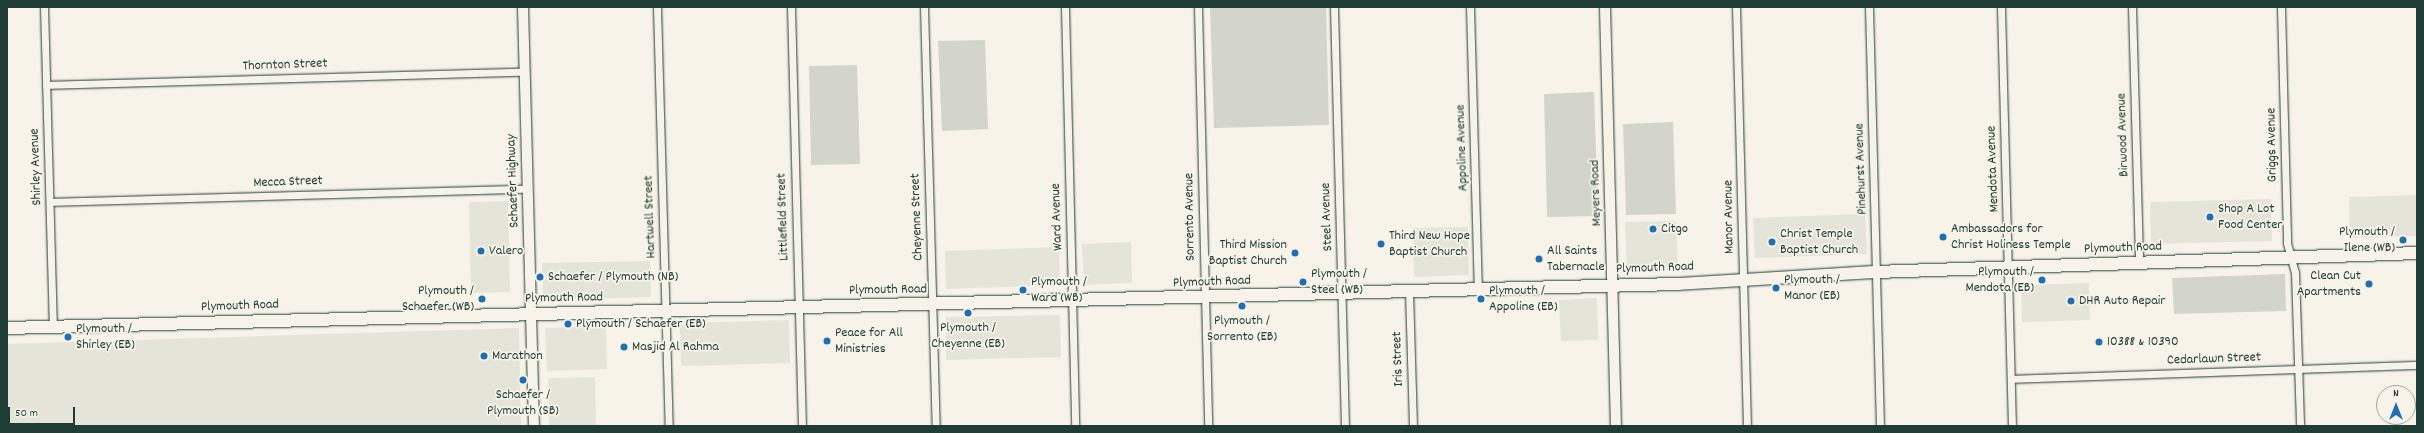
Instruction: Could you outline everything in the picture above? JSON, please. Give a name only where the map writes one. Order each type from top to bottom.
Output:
[{"type":"main road","name":"Plymouth Road","points":[[7,328],[1072,301],[1612,285],[1876,272],[2417,253]]},
{"type":"street","name":"Shirley Avenue","points":[[44,7],[53,327]]},
{"type":"street","name":"Schaefer Highway","points":[[523,7],[534,426]]},
{"type":"street","name":"Hartwell Street","points":[[657,7],[669,426]]},
{"type":"street","name":"Littlefield Street","points":[[791,7],[802,426]]},
{"type":"street","name":"Cheyenne Street","points":[[924,7],[936,426]]},
{"type":"street","name":"Ward Avenue","points":[[1064,7],[1075,426]]},
{"type":"street","name":"Sorrento Avenue","points":[[1198,7],[1208,426]]},
{"type":"street","name":"Steel Avenue","points":[[1334,7],[1345,426]]},
{"type":"street","name":"Appoline Avenue","points":[[1470,7],[1478,289]]},
{"type":"street","name":"Meyers Road","points":[[1605,7],[1616,426]]},
{"type":"street","name":"Manor Avenue","points":[[1736,7],[1747,426]]},
{"type":"street","name":"Pinehurst Avenue","points":[[1869,7],[1880,426]]},
{"type":"street","name":"Mendota Avenue","points":[[2001,7],[2012,426]]},
{"type":"street","name":"Birwood Avenue","points":[[2132,7],[2139,263]]},
{"type":"street","name":"Griggs Avenue","points":[[2281,7],[2287,243],[2291,257],[2300,426]]},
{"type":"street","name":"Thornton Street","points":[[46,85],[525,72]]},
{"type":"street","name":"Mecca Street","points":[[50,202],[528,189]]},
{"type":"street","name":"Iris Street","points":[[1409,291],[1412,426]]},
{"type":"street","name":"Cedarlawn Street","points":[[2011,379],[2417,365]]},
{"type":"shaded area","points":[[1210,7],[1326,7],[1329,125],[1214,128]]},
{"type":"shaded area","points":[[985,40],[988,129],[942,131],[938,41]]},
{"type":"shaded area","points":[[857,65],[860,164],[811,165],[809,66]]},
{"type":"shaded area","points":[[1594,92],[1598,216],[1547,217],[1544,94]]},
{"type":"shaded area","points":[[1673,122],[1676,214],[1626,215],[1623,124]]},
{"type":"shaded area","points":[[2417,195],[2417,236],[2350,238],[2349,197]]},
{"type":"shaded area","points":[[2271,199],[2272,241],[2151,244],[2150,202]]},
{"type":"shaded area","points":[[508,201],[510,292],[471,293],[469,202]]},
{"type":"shaded area","points":[[1865,214],[1867,254],[1755,258],[1753,218]]},
{"type":"shaded area","points":[[1676,221],[1678,269],[1627,270],[1625,222]]},
{"type":"shaded area","points":[[1468,227],[1469,275],[1414,277],[1413,228]]},
{"type":"shaded area","points":[[1131,242],[1132,283],[1084,285],[1082,244]]},
{"type":"shaded area","points":[[1059,247],[1060,285],[946,289],[945,251]]},
{"type":"shaded area","points":[[650,261],[651,297],[543,300],[542,263]]},
{"type":"shaded area","points":[[2285,274],[2286,311],[2174,314],[2172,278]]},
{"type":"shaded area","points":[[2089,283],[2090,320],[2022,322],[2021,285]]},
{"type":"shaded area","points":[[1597,298],[1598,340],[1561,341],[1559,300]]},
{"type":"shaded area","points":[[1060,315],[1061,357],[946,360],[946,317]]},
{"type":"shaded area","points":[[789,320],[790,363],[681,366],[680,323]]},
{"type":"shaded area","points":[[606,326],[607,369],[547,371],[545,328]]},
{"type":"shaded area","points":[[519,328],[521,426],[7,426],[7,344]]},
{"type":"shaded area","points":[[595,377],[596,426],[549,426],[548,378]]},
{"type":"place","name":"Shop A Lot Food Center","points":[[2210,217]]},
{"type":"place","name":"Citgo","points":[[1653,229]]},
{"type":"place","name":"Ambassadors for Christ Holiness Temple","points":[[1943,237]]},
{"type":"place","name":"Plymouth / Ilene (WB)","points":[[2403,240]]},
{"type":"place","name":"Christ Temple Baptist Church","points":[[1772,242]]},
{"type":"place","name":"Third New Hope Baptist Church","points":[[1381,244]]},
{"type":"place","name":"Valero","points":[[481,251]]},
{"type":"place","name":"Third Mission Baptist Church","points":[[1295,253]]},
{"type":"place","name":"All Saints Tabernacle","points":[[1539,259]]},
{"type":"place","name":"Schaefer / Plymouth (NB)","points":[[540,277]]},
{"type":"place","name":"Plymouth / Mendota (EB)","points":[[2042,280]]},
{"type":"place","name":"Plymouth / Steel (WB)","points":[[1303,282]]},
{"type":"place","name":"Clean Cut Apartments","points":[[2369,284]]},
{"type":"place","name":"Plymouth / Manor (EB)","points":[[1776,288]]},
{"type":"place","name":"Plymouth / Ward (WB)","points":[[1023,290]]},
{"type":"place","name":"Plymouth / Schaefer (WB)","points":[[482,299]]},
{"type":"place","name":"Plymouth / Appoline (EB)","points":[[1481,299]]},
{"type":"place","name":"DHR Auto Repair","points":[[2071,301]]},
{"type":"place","name":"Plymouth / Sorrento (EB)","points":[[1242,306]]},
{"type":"place","name":"Plymouth / Cheyenne (EB)","points":[[968,313]]},
{"type":"place","name":"Plymouth / Schaefer (EB)","points":[[568,324]]},
{"type":"place","name":"Plymouth / Shirley (EB)","points":[[68,337]]},
{"type":"place","name":"Peace for All Ministries","points":[[827,341]]},
{"type":"place","name":"10388 & 10390","points":[[2099,342]]},
{"type":"place","name":"Masjid Al Rahma","points":[[624,347]]},
{"type":"place","name":"Marathon","points":[[484,356]]},
{"type":"place","name":"Schaefer / Plymouth (SB)","points":[[523,380]]}]
